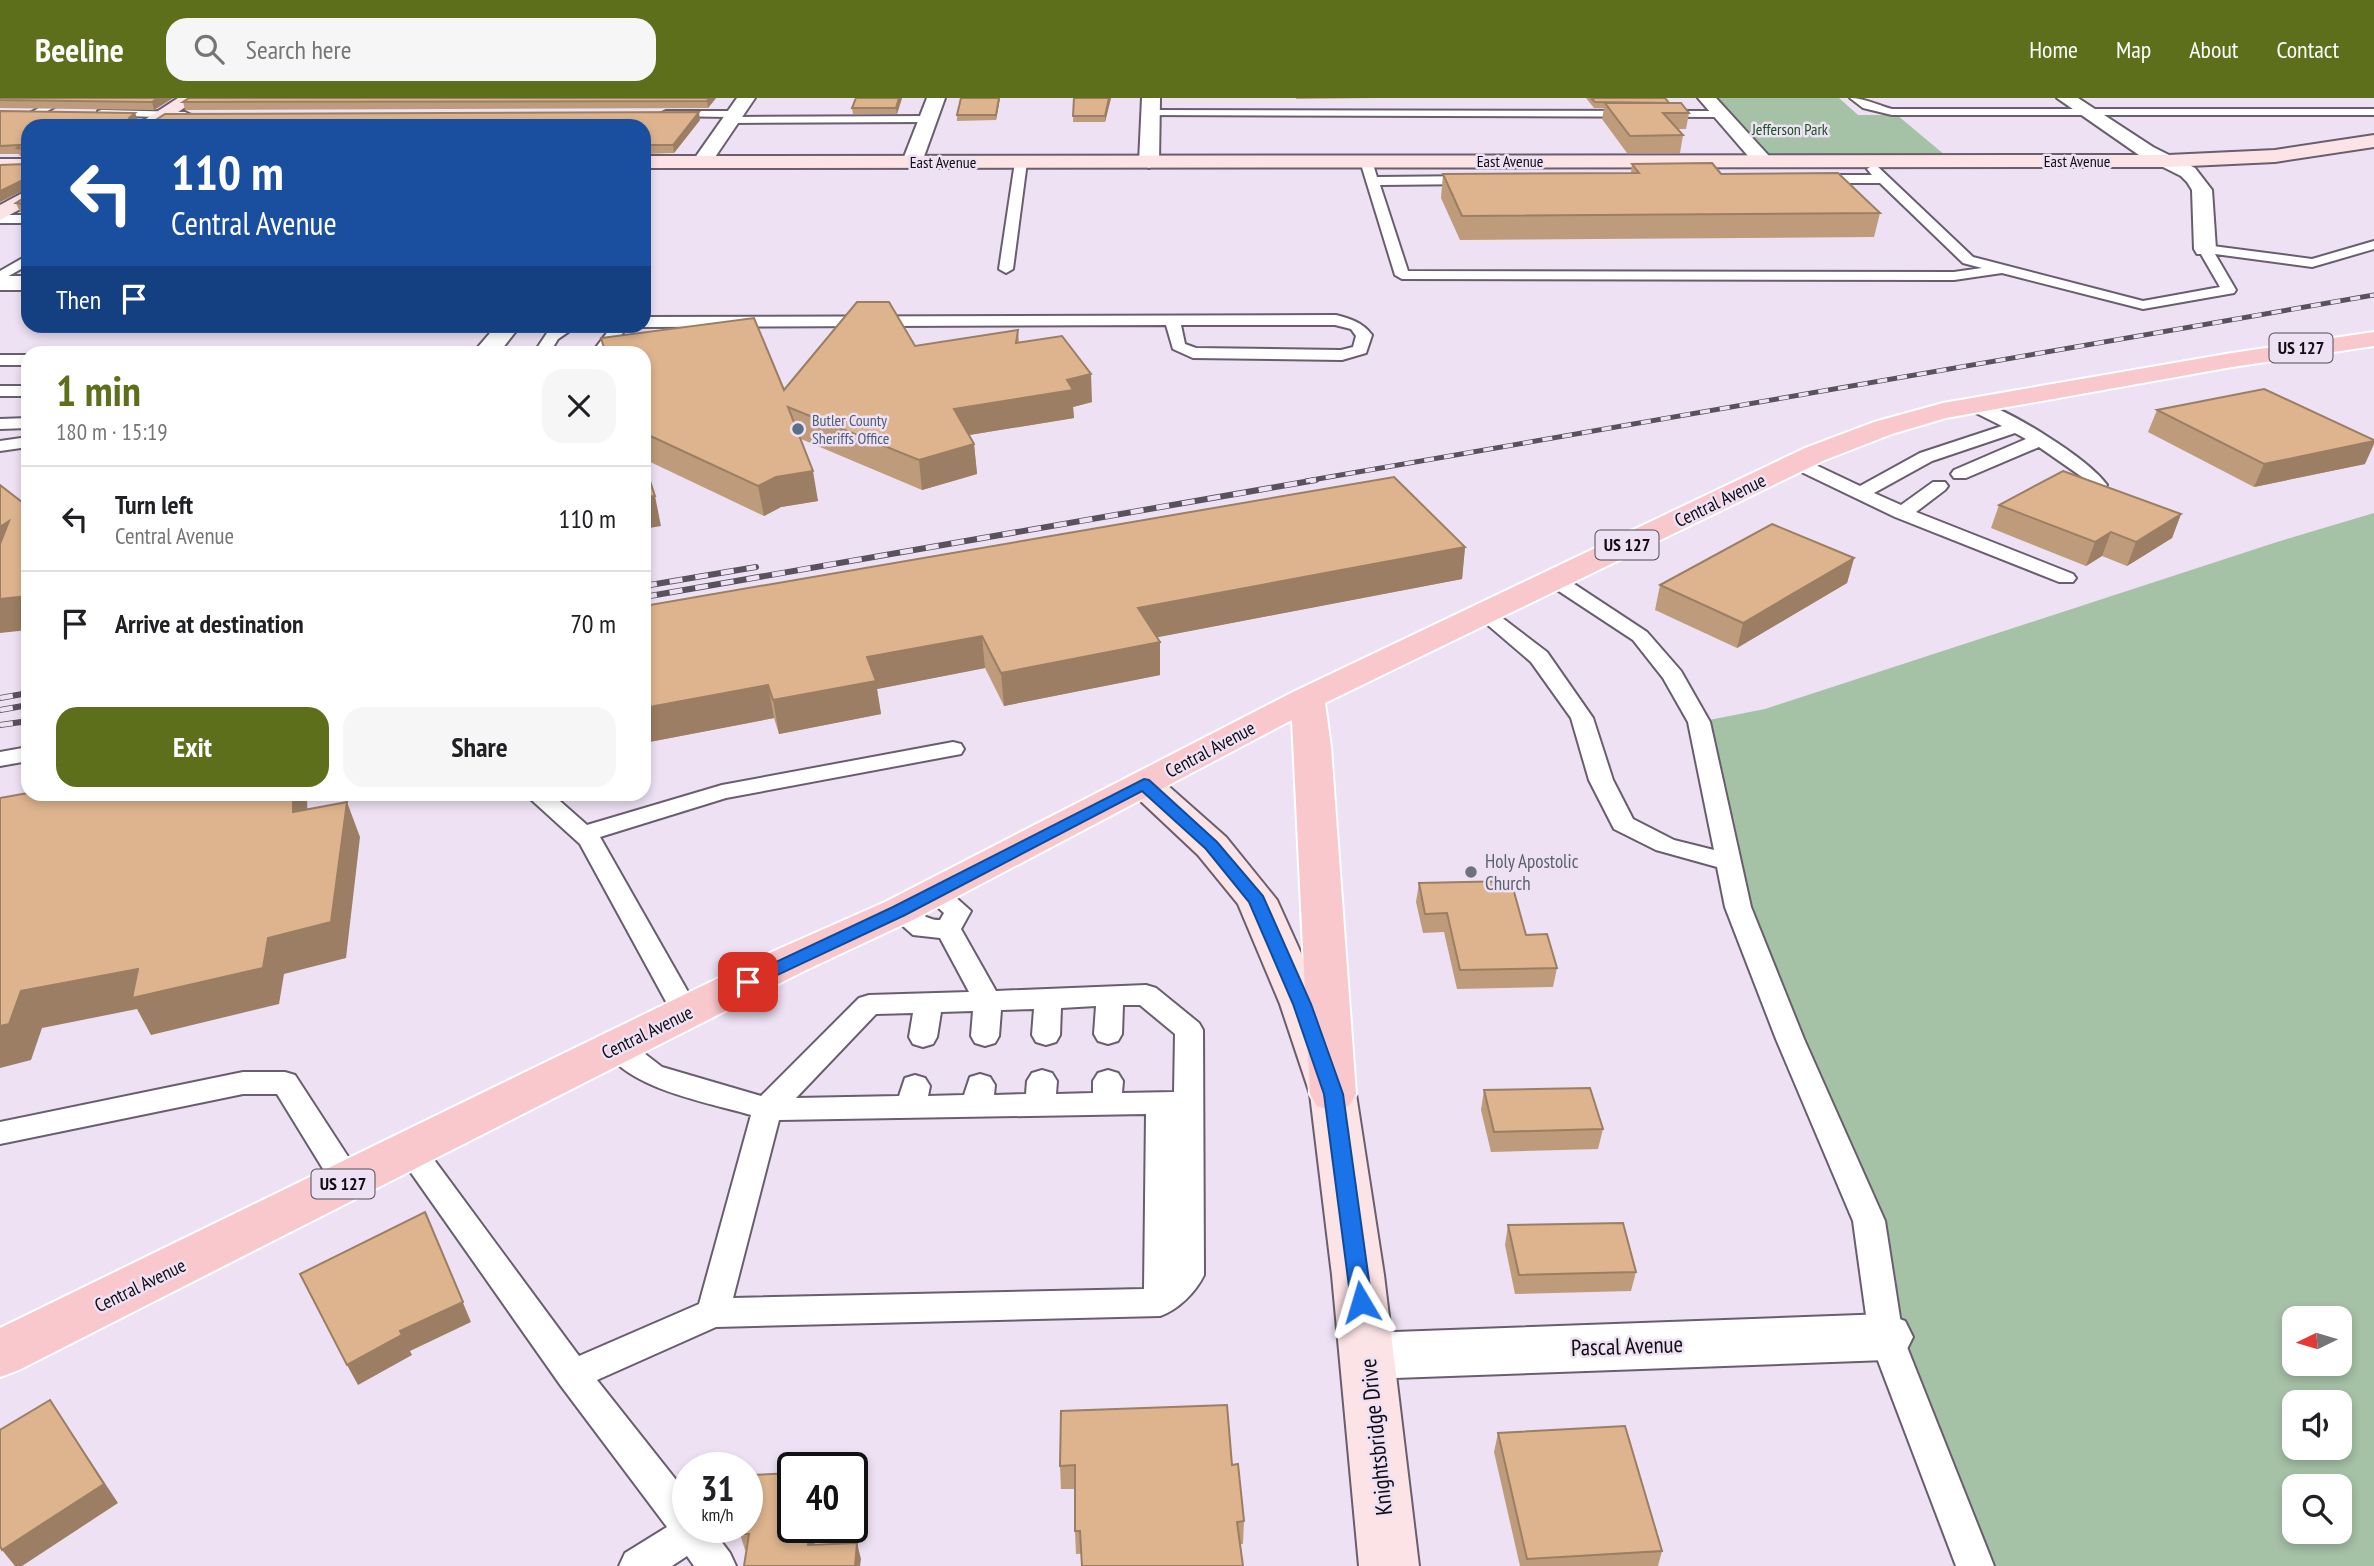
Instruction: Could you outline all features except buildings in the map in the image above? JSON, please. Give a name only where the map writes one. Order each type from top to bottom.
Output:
[{"type":"main road","name":"Central Avenue","points":[[0,1354],[617,1047],[899,911],[1307,698],[1797,463],[1883,428],[1974,405],[2232,360],[2374,339]]},
{"type":"main road","points":[[1307,698],[1313,747],[1333,1094]]},
{"type":"street","points":[[157,119],[190,98]]},
{"type":"street","points":[[702,162],[746,98]]},
{"type":"street","points":[[912,162],[936,98]]},
{"type":"street","points":[[1707,98],[1762,160]]},
{"type":"street","points":[[2066,98],[2146,151],[2188,172],[2202,190],[2205,249]]},
{"type":"street","points":[[1149,162],[1151,106]]},
{"type":"street","name":"East Avenue","points":[[651,162],[2168,161],[2275,156],[2374,141]]},
{"type":"street","points":[[0,165],[21,165]]},
{"type":"street","points":[[0,216],[21,201]]},
{"type":"street","points":[[0,280],[21,282]]},
{"type":"street","name":"Knightsbridge Drive","points":[[1144,784],[1212,846],[1257,900],[1302,1004],[1333,1094],[1367,1356],[1389,1566]]},
{"type":"street","name":"Pascal Avenue","points":[[1367,1356],[1886,1337]]},
{"type":"lane","points":[[62,113],[30,113],[66,98]]},
{"type":"lane","points":[[1263,98],[1265,113]]},
{"type":"lane","points":[[1580,98],[1588,112]]},
{"type":"lane","points":[[1855,98],[1867,106],[1892,112],[2374,112]]},
{"type":"lane","points":[[2213,98],[2236,112]]},
{"type":"lane","points":[[1151,106],[1265,113],[1721,114]]},
{"type":"lane","points":[[88,113],[202,115]]},
{"type":"lane","points":[[648,113],[734,117],[928,119]]},
{"type":"lane","points":[[1366,161],[1402,275],[1954,276],[2002,269]]},
{"type":"lane","points":[[1864,161],[1968,260],[2002,269],[2143,305],[2229,290],[2205,249]]},
{"type":"lane","points":[[1006,269],[1021,162]]},
{"type":"lane","points":[[1800,179],[1883,179]]},
{"type":"lane","points":[[1372,181],[1496,180]]},
{"type":"lane","points":[[0,216],[21,218]]},
{"type":"lane","points":[[2205,249],[2312,263],[2374,245]]},
{"type":"lane","points":[[0,259],[21,259]]},
{"type":"lane","points":[[0,280],[21,264]]},
{"type":"lane","points":[[651,321],[1336,320],[1356,326],[1364,335],[1360,350],[1342,355],[1193,353],[1178,345],[1173,322]]},
{"type":"lane","points":[[546,346],[557,333]]},
{"type":"lane","points":[[0,360],[21,360]]},
{"type":"lane","points":[[0,391],[21,391]]},
{"type":"lane","points":[[1974,405],[2039,440],[2095,478],[2098,485],[2090,500]]},
{"type":"lane","points":[[0,424],[21,423]]},
{"type":"lane","points":[[1860,493],[1926,457],[2016,427]]},
{"type":"lane","points":[[1960,474],[2039,440]]},
{"type":"lane","points":[[0,446],[21,443]]},
{"type":"lane","points":[[1797,463],[1902,513],[2066,578]]},
{"type":"lane","points":[[1902,513],[1939,486]]},
{"type":"lane","points":[[1555,580],[1640,636],[1673,676],[1699,722],[1738,907],[1869,1221],[1886,1337],[1975,1566]]},
{"type":"lane","points":[[1485,614],[1539,657],[1582,718],[1601,780],[1623,824],[1665,845],[1728,862]]},
{"type":"lane","points":[[583,834],[722,792],[953,749]]},
{"type":"lane","points":[[0,759],[21,755]]},
{"type":"lane","points":[[545,801],[590,840],[686,1013]]},
{"type":"lane","points":[[934,892],[958,911],[948,929]]},
{"type":"lane","points":[[899,911],[922,929],[948,929]]},
{"type":"lane","points":[[948,929],[988,1000],[985,1036]]},
{"type":"lane","points":[[573,1375],[713,1313],[1160,1303],[1175,1103],[1189,1030],[1146,995],[869,1005],[767,1109],[713,1313]]},
{"type":"lane","points":[[1108,1034],[1110,996]]},
{"type":"lane","points":[[1046,1035],[1048,998]]},
{"type":"lane","points":[[923,1037],[928,1003]]},
{"type":"lane","points":[[617,1047],[652,1074],[767,1109],[914,1096],[1108,1092],[1175,1103]]},
{"type":"lane","points":[[0,1132],[243,1083],[285,1083],[347,1181]]},
{"type":"lane","points":[[410,1150],[573,1375],[672,1504]]},
{"type":"lane","points":[[638,1566],[672,1541]]},
{"type":"lane","points":[[701,1543],[717,1566]]},
{"type":"green space","name":"Jefferson Park","points":[[1707,98],[1839,98],[1858,115],[1897,115],[1952,161],[1762,160]]},
{"type":"green space","points":[[2374,513],[2374,1566],[1975,1566],[1886,1337],[1869,1221],[1738,907],[1699,722],[1765,709],[2277,542]]},
{"type":"railway","points":[[1306,481],[2374,295]]},
{"type":"railway","points":[[651,596],[1316,480]]},
{"type":"railway","points":[[651,585],[756,567]]},
{"type":"railway","points":[[0,698],[21,694]]},
{"type":"railway","points":[[0,710],[21,706]]},
{"type":"railway","points":[[0,725],[21,722]]},
{"type":"place","name":"Butler County Sheriffs Office","points":[[798,429]]},
{"type":"place","name":"Holy Apostolic Church","points":[[1471,872]]},
{"type":"route","points":[[748,982],[899,911],[1144,784],[1212,846],[1257,900],[1302,1004],[1333,1094],[1361,1302]]}]
